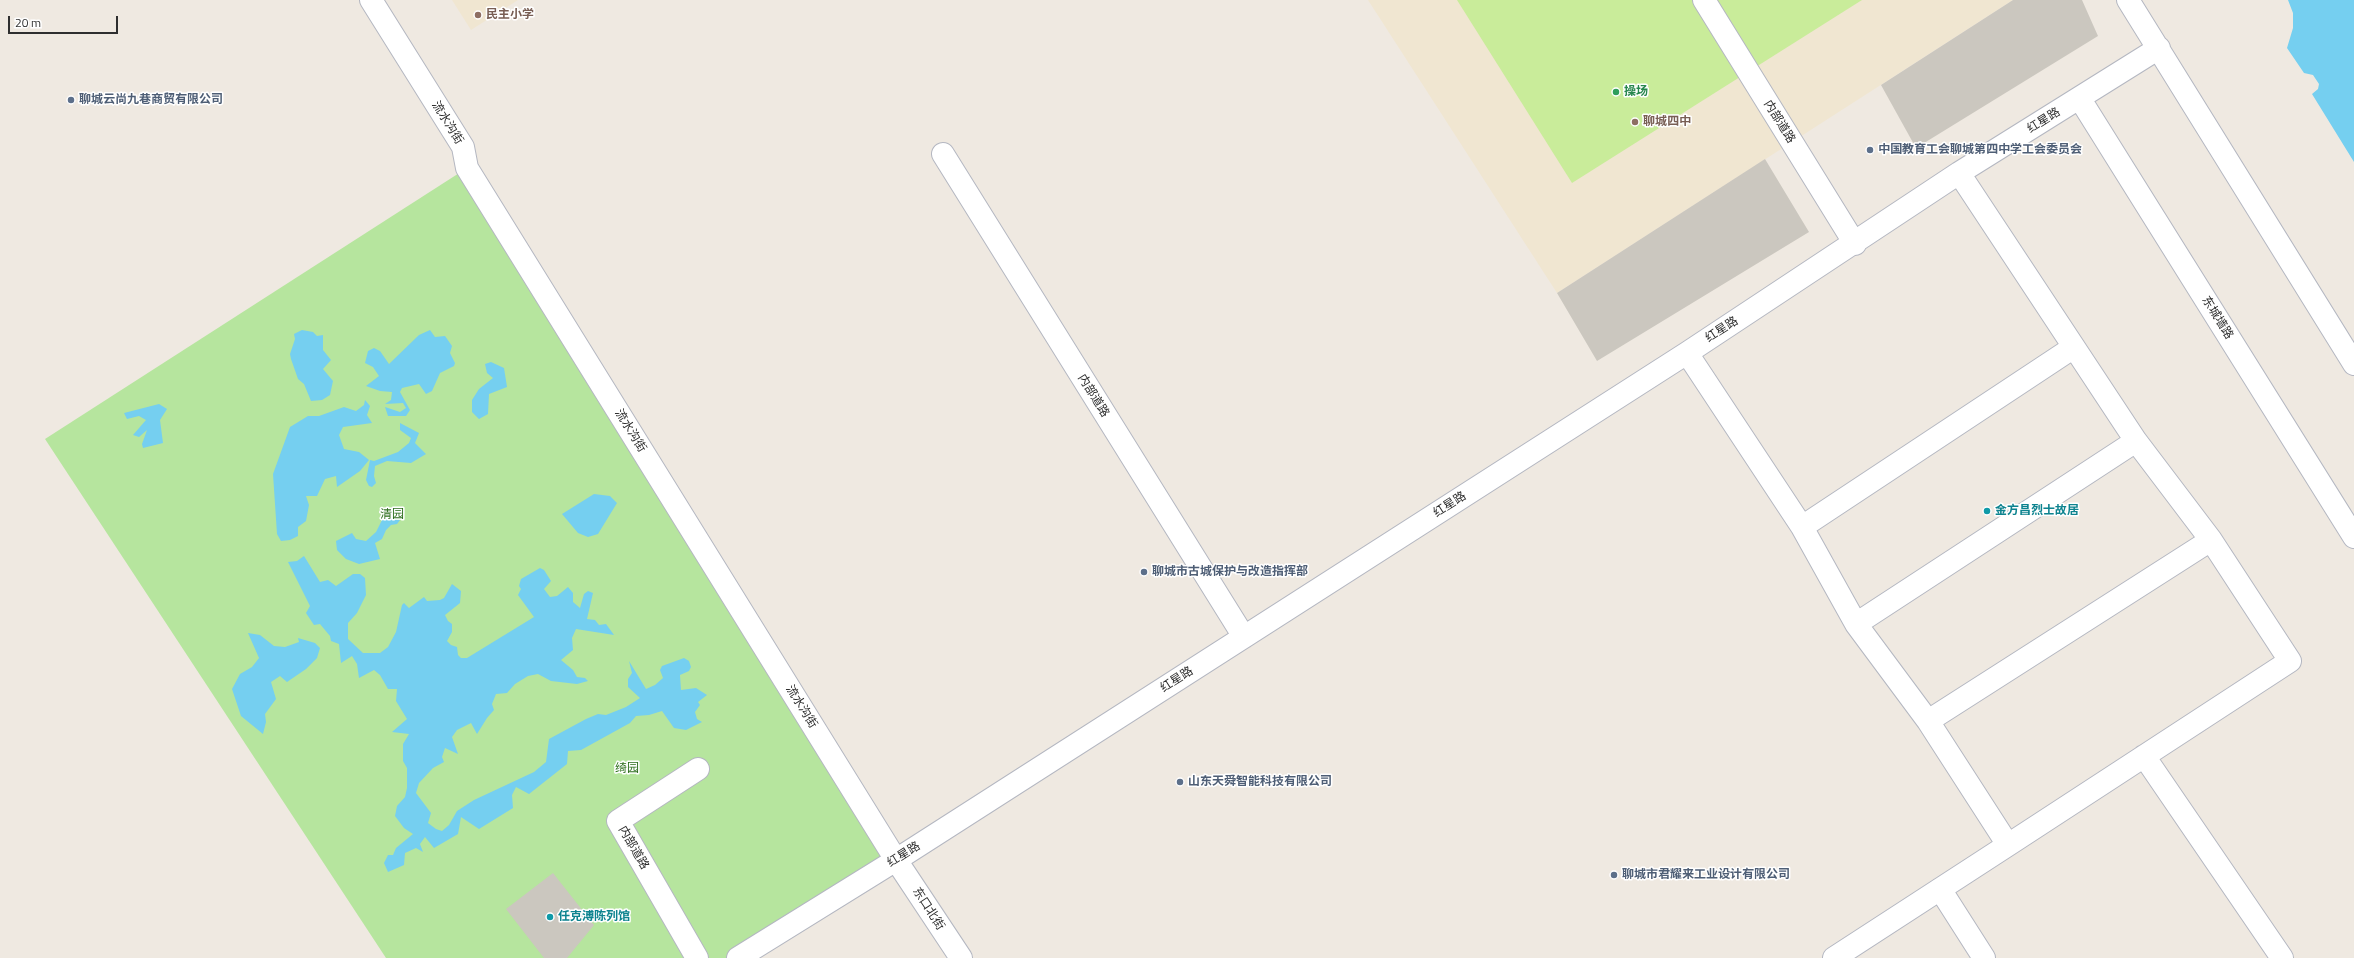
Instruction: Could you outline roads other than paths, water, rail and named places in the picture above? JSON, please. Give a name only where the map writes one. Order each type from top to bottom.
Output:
[{"type":"street","name":"流水沟街","points":[[371,0],[463,147],[467,168],[896,860]]},
{"type":"street","name":"内部道路","points":[[1704,0],[1854,244]]},
{"type":"street","points":[[2128,0],[2354,364]]},
{"type":"street","name":"红星路","points":[[738,958],[896,860],[1687,353],[1854,244],[1959,173],[2080,99],[2159,48]]},
{"type":"street","name":"东城墙路","points":[[2080,99],[2354,536]]},
{"type":"street","name":"内部道路","points":[[943,154],[1244,637]]},
{"type":"street","points":[[1834,958],[2290,661],[2211,540],[2136,441],[1959,173]]},
{"type":"street","points":[[1802,527],[2074,347]]},
{"type":"street","points":[[1687,353],[1802,527],[1856,624],[1928,721],[2008,845]]},
{"type":"street","points":[[1856,624],[2136,441]]},
{"type":"street","points":[[1928,721],[2211,540]]},
{"type":"street","points":[[2144,756],[2282,958]]},
{"type":"street","name":"内部道路","points":[[697,958],[618,821],[698,768]]},
{"type":"street","name":"东口北街","points":[[896,860],[960,958]]},
{"type":"street","points":[[1940,889],[1984,958]]},
{"type":"water","points":[[2288,0],[2354,0],[2354,162],[2312,94],[2318,89],[2319,84],[2313,75],[2304,73],[2287,48],[2293,28],[2293,13]]},
{"type":"water","points":[[302,330],[313,332],[317,336],[323,335],[323,350],[331,360],[323,369],[333,381],[330,395],[322,400],[311,401],[304,384],[298,379],[291,359],[290,354],[295,339],[294,334]]},
{"type":"water","points":[[430,330],[435,337],[445,336],[452,346],[450,353],[455,363],[454,366],[440,373],[432,391],[426,394],[419,384],[402,388],[400,392],[410,410],[406,416],[388,416],[385,407],[400,412],[406,408],[403,403],[385,404],[391,400],[392,392],[380,391],[366,386],[379,376],[373,367],[365,363],[368,351],[374,348],[380,351],[389,364],[419,335]]},
{"type":"water","points":[[491,362],[504,368],[507,387],[489,394],[488,414],[479,419],[472,412],[472,400],[479,389],[493,378],[487,373],[485,364]]},
{"type":"water","points":[[365,400],[370,406],[367,415],[372,423],[343,427],[339,435],[344,449],[359,452],[369,460],[360,471],[337,487],[336,476],[325,479],[317,496],[306,496],[309,505],[306,521],[298,527],[298,536],[290,540],[281,541],[277,534],[273,474],[290,427],[308,416],[319,416],[344,407],[356,411],[364,405]]},
{"type":"water","points":[[159,404],[167,409],[160,420],[163,443],[143,448],[142,444],[147,430],[139,437],[133,435],[146,420],[139,416],[127,419],[124,413]]},
{"type":"water","points":[[400,423],[419,433],[415,443],[426,454],[411,463],[387,461],[375,466],[374,476],[376,483],[372,487],[369,486],[366,480],[370,460],[374,461],[398,452],[409,443],[411,438],[400,430]]},
{"type":"water","points":[[594,494],[610,496],[617,503],[598,534],[588,537],[578,533],[562,514]]},
{"type":"water","points":[[385,518],[400,520],[397,524],[391,525],[386,530],[382,539],[375,543],[380,559],[359,564],[346,559],[337,550],[336,541],[352,533],[356,539],[366,541],[376,532],[382,520]]},
{"type":"water","points":[[304,556],[320,582],[328,580],[336,586],[353,574],[360,574],[365,578],[366,595],[357,613],[348,623],[348,639],[363,653],[380,653],[388,647],[396,632],[402,605],[404,603],[409,608],[424,597],[427,601],[440,600],[444,598],[452,584],[461,591],[460,603],[445,615],[448,621],[452,624],[452,632],[447,641],[451,645],[457,647],[458,655],[461,658],[467,658],[534,617],[518,595],[521,589],[519,586],[521,579],[540,568],[544,570],[551,581],[544,589],[550,597],[557,596],[568,587],[573,593],[573,602],[580,608],[584,594],[588,591],[593,593],[587,619],[595,620],[599,625],[606,624],[614,635],[576,629],[572,638],[573,650],[561,660],[573,670],[577,677],[585,678],[588,681],[577,684],[551,681],[538,674],[528,676],[515,684],[507,693],[496,694],[492,704],[494,710],[477,734],[471,723],[457,730],[452,737],[458,754],[445,748],[442,757],[444,762],[433,768],[419,783],[416,793],[431,813],[428,823],[436,829],[442,831],[449,825],[457,811],[474,800],[534,772],[546,762],[549,739],[586,719],[598,714],[606,715],[626,707],[640,698],[628,687],[628,679],[632,673],[629,661],[646,689],[655,685],[663,678],[660,670],[662,666],[684,658],[689,661],[691,667],[689,671],[680,675],[681,690],[696,688],[707,695],[698,702],[700,705],[695,712],[697,719],[702,722],[686,730],[674,728],[662,711],[649,715],[636,716],[630,723],[581,750],[568,751],[567,764],[529,794],[516,787],[512,795],[513,808],[479,829],[461,817],[458,834],[434,848],[425,837],[420,844],[423,852],[416,848],[405,853],[404,865],[388,872],[384,863],[388,855],[393,855],[396,848],[413,834],[404,828],[395,816],[397,806],[405,797],[407,788],[407,768],[403,761],[403,744],[409,734],[392,732],[407,719],[396,701],[397,689],[388,689],[380,675],[374,670],[359,678],[357,664],[352,656],[341,663],[339,644],[331,641],[330,636],[320,624],[314,625],[306,613],[310,606],[288,562],[297,561]]},
{"type":"water","points":[[248,633],[260,635],[274,646],[285,647],[299,642],[298,638],[315,643],[320,648],[317,658],[306,669],[287,682],[280,676],[271,682],[276,699],[265,714],[266,722],[263,734],[241,716],[232,689],[240,674],[252,667],[259,658]]},
{"type":"place","name":"民主小学","points":[[478,15]]},
{"type":"place","name":"操场","points":[[1616,92]]},
{"type":"place","name":"聊城云尚九巷商贸有限公司","points":[[71,100]]},
{"type":"place","name":"聊城四中","points":[[1635,122]]},
{"type":"place","name":"中国教育工会聊城第四中学工会委员会","points":[[1870,150]]},
{"type":"place","name":"金方昌烈士故居","points":[[1987,511]]},
{"type":"place","name":"聊城市古城保护与改造指挥部","points":[[1144,572]]},
{"type":"place","name":"山东天舜智能科技有限公司","points":[[1180,782]]},
{"type":"place","name":"聊城市君耀来工业设计有限公司","points":[[1614,875]]},
{"type":"place","name":"任克溥陈列馆","points":[[550,917]]},
{"type":"park label","name":"清园","points":[[392,515]]},
{"type":"park label","name":"绮园","points":[[627,769]]}]
